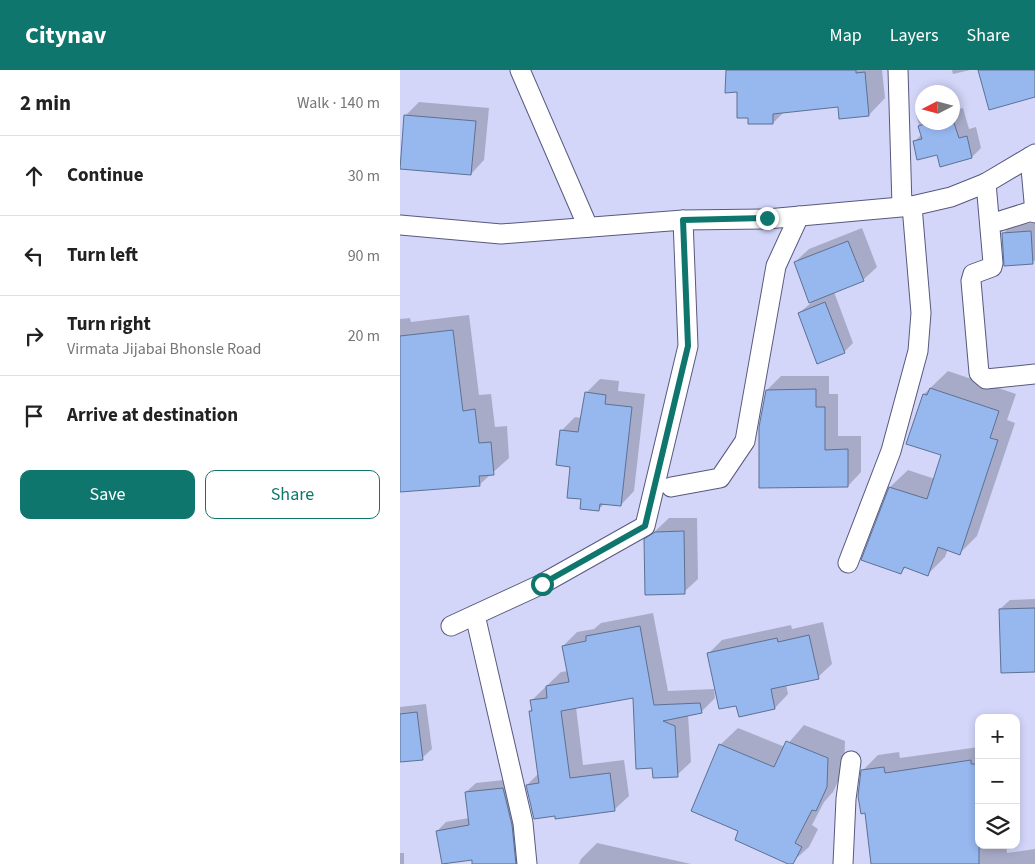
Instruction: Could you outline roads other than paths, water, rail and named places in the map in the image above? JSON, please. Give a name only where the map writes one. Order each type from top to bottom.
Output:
[{"type":"street","points":[[520,70],[588,227]]},
{"type":"street","points":[[848,563],[891,451],[918,351],[921,313],[907,206],[898,70]]},
{"type":"street","points":[[400,225],[502,234],[683,220],[799,216],[907,206],[951,197],[986,183],[1033,156],[1035,212],[1000,221]]},
{"type":"street","points":[[986,183],[993,263],[992,267],[973,274],[971,281],[979,373],[986,379],[1035,374]]},
{"type":"street","points":[[671,488],[720,478],[745,441],[776,266],[799,216]]},
{"type":"street","points":[[451,626],[542,584],[645,526],[688,346],[683,220]]},
{"type":"street","points":[[474,615],[524,823],[527,864]]},
{"type":"street","points":[[842,864],[846,799],[851,761]]}]
